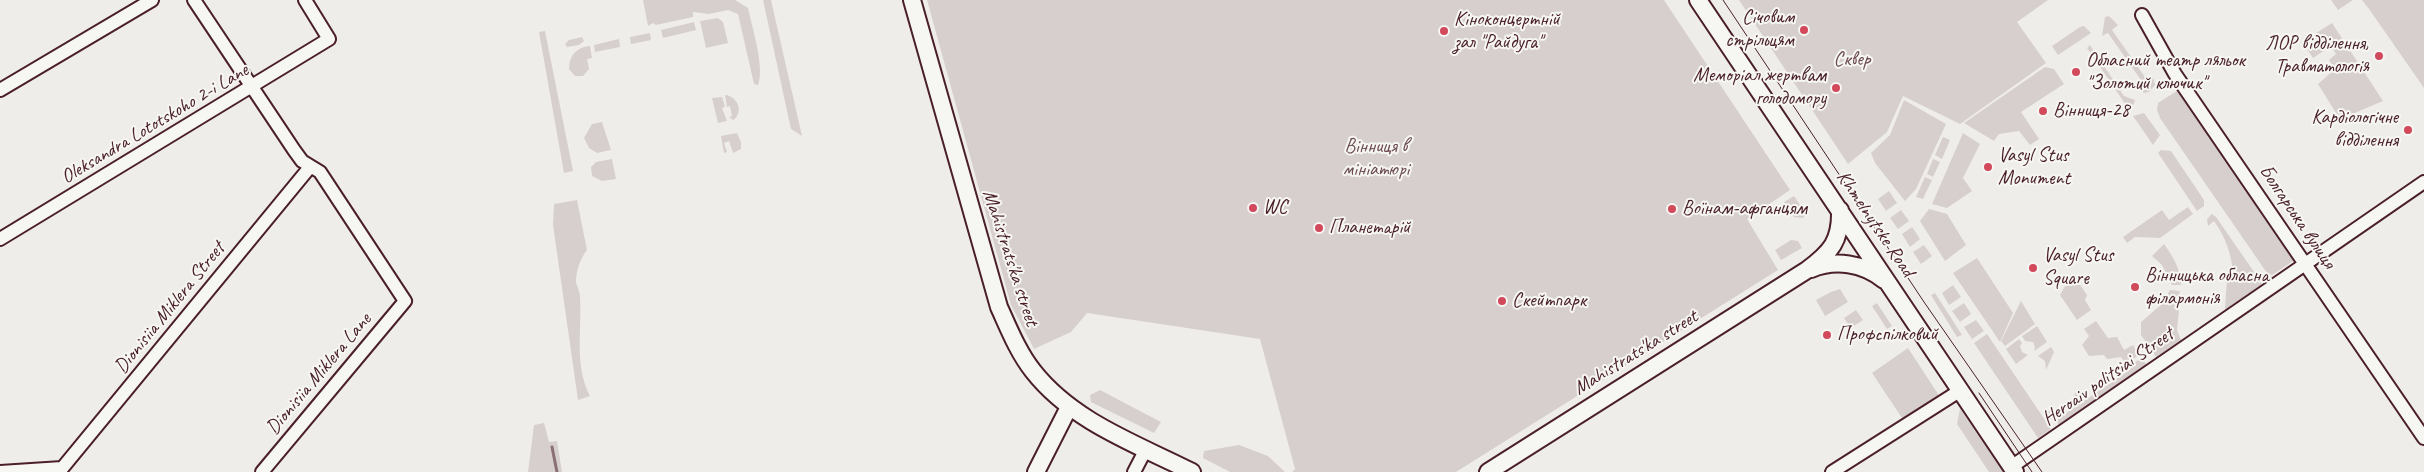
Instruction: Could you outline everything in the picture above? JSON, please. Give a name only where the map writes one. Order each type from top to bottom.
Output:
[{"type":"main road","name":"Mahistrats'ka street","points":[[912,0],[999,307],[1015,342],[1033,370],[1069,407],[1092,422],[1192,472]]},
{"type":"main road","name":"Khmelnytske Road","points":[[1698,0],[2013,469]]},
{"type":"main road","points":[[1807,270],[1834,246],[1840,228],[1840,210]]},
{"type":"main road","points":[[1807,270],[1831,264],[1856,266],[1874,273],[1890,284]]},
{"type":"main road","name":"Mahistrats'ka street","points":[[1488,472],[1807,270]]},
{"type":"main road","points":[[1036,472],[1069,407]]},
{"type":"street","points":[[0,90],[152,0]]},
{"type":"street","points":[[194,0],[294,150],[310,167]]},
{"type":"street","name":"Oleksandra Lototskoho 2-i Lane","points":[[0,239],[330,39],[305,0]]},
{"type":"street","name":"Болгарська вулиця","points":[[2142,15],[2175,74],[2307,264],[2424,438]]},
{"type":"street","name":"Dionisiia Miklera Lane","points":[[262,472],[406,301],[320,172],[310,167]]},
{"type":"street","name":"Dionisiia Miklera Street","points":[[60,470],[310,167]]},
{"type":"street","name":"Heroaiv politsiai Street","points":[[2013,469],[2424,182]]},
{"type":"street","points":[[1832,472],[1960,390]]},
{"type":"street","points":[[1134,472],[1146,449]]},
{"type":"street","points":[[0,472],[60,470]]},
{"type":"green space","points":[[643,0],[735,0],[748,8],[759,58],[760,78],[758,85],[754,84],[738,14],[728,10],[709,14],[693,12],[693,17],[656,25],[653,23],[648,26]]},
{"type":"green space","points":[[763,0],[771,0],[802,136],[791,129]]},
{"type":"green space","name":"Вінниця в мініатюрі","points":[[927,0],[1664,0],[1790,190],[1747,219],[1778,270],[1456,472],[1292,472],[1295,469],[1260,339],[1087,313],[1071,332],[1034,349],[1011,305]]},
{"type":"green space","name":"Сквер","points":[[1739,0],[2048,0],[2017,22],[2046,63],[1960,124],[1903,96],[1887,132],[1848,164]]},
{"type":"green space","points":[[2331,0],[2353,0],[2338,10]]},
{"type":"green space","points":[[2362,0],[2424,0],[2424,88],[2369,9]]},
{"type":"green space","points":[[2109,16],[2118,25],[2112,30],[2147,80],[2153,77],[2155,85],[2149,92],[2144,93],[2137,87],[2143,83],[2108,33],[2102,36],[2105,17]]},
{"type":"green space","points":[[718,18],[723,22],[728,43],[706,48],[700,21]]},
{"type":"green space","points":[[694,22],[696,30],[663,38],[661,30]]},
{"type":"green space","points":[[2332,23],[2383,101],[2343,118],[2336,113],[2318,84],[2335,69],[2329,60],[2336,54],[2331,46],[2313,58],[2302,42]]},
{"type":"green space","points":[[2084,26],[2091,33],[2058,55],[2052,46]]},
{"type":"green space","points":[[545,31],[573,171],[564,173],[539,32]]},
{"type":"green space","points":[[650,33],[651,40],[631,44],[630,37]]},
{"type":"green space","points":[[582,37],[584,41],[579,45],[567,47],[565,44],[569,40]]},
{"type":"green space","points":[[619,39],[620,47],[595,52],[594,45]]},
{"type":"green space","points":[[2090,45],[2124,96],[2135,100],[2134,104],[2128,108],[2087,48]]},
{"type":"green space","points":[[590,46],[592,58],[587,59],[589,69],[583,76],[575,76],[569,69],[572,56],[581,48]]},
{"type":"green space","points":[[2045,67],[2054,69],[2064,84],[2021,112],[2039,139],[2030,145],[2019,131],[1999,134],[1994,141],[1964,123]]},
{"type":"green space","points":[[2177,91],[2293,257],[2293,261],[2272,275],[2267,273],[2160,118],[2157,110],[2158,103]]},
{"type":"green space","points":[[725,95],[733,98],[738,105],[737,117],[733,120],[729,117],[732,116],[730,106],[727,107]]},
{"type":"green space","points":[[722,97],[725,107],[722,108],[727,121],[718,123],[712,98]]},
{"type":"green space","points":[[1904,100],[1946,124],[1916,189],[1905,201],[1875,163],[1871,153],[1890,135]]},
{"type":"green space","points":[[2144,113],[2160,135],[2153,145],[2133,116]]},
{"type":"green space","points":[[602,122],[611,150],[597,153],[589,148],[584,138],[592,124]]},
{"type":"green space","points":[[737,133],[741,142],[741,149],[733,153],[729,141],[724,143],[727,152],[724,153],[721,136]]},
{"type":"green space","points":[[1963,133],[1980,144],[1963,178],[1972,191],[1947,208],[1932,204]]},
{"type":"green space","points":[[1943,137],[1950,140],[1942,159],[1935,155]]},
{"type":"green space","points":[[2161,150],[2171,151],[2204,200],[2204,206],[2197,211],[2158,153]]},
{"type":"green space","points":[[612,159],[616,179],[602,181],[592,176],[591,167],[596,162]]},
{"type":"green space","points":[[1933,159],[1940,162],[1933,177],[1927,174]]},
{"type":"green space","points":[[1925,177],[1932,180],[1923,199],[1916,197]]},
{"type":"green space","points":[[1889,191],[1897,203],[1886,211],[1878,199]]},
{"type":"green space","points":[[1794,196],[1807,215],[1802,218],[1794,217],[1784,202]]},
{"type":"green space","points":[[577,200],[587,250],[580,261],[576,278],[580,293],[580,360],[585,384],[590,396],[578,400],[553,225],[554,204]]},
{"type":"green space","points":[[2188,207],[2193,214],[2160,238],[2135,237],[2127,243],[2123,237],[2162,210],[2169,220]]},
{"type":"green space","points":[[1929,209],[1947,214],[1966,245],[1945,261],[1920,221]]},
{"type":"green space","points":[[1901,210],[1909,221],[1898,229],[1890,218]]},
{"type":"green space","points":[[2212,214],[2261,282],[2261,285],[2225,310],[2227,279],[2234,279],[2233,271],[2228,248],[2222,235],[2214,221],[2208,226],[2207,219]]},
{"type":"green space","points":[[1912,227],[1920,239],[1910,247],[1902,234]]},
{"type":"green space","points":[[1791,240],[1798,241],[1802,248],[1781,260],[1775,250]]},
{"type":"green space","points":[[2164,244],[2176,263],[2181,285],[2172,285],[2162,265],[2152,256]]},
{"type":"green space","points":[[1924,245],[1932,256],[1921,264],[1913,252]]},
{"type":"green space","points":[[1977,258],[2013,313],[2000,342],[1953,273]]},
{"type":"green space","points":[[2074,276],[2087,295],[2085,300],[2091,310],[2077,320],[2060,295],[2069,279]]},
{"type":"green space","points":[[1953,285],[1961,297],[1949,305],[1942,293]]},
{"type":"green space","points":[[1840,289],[1848,302],[1825,316],[1816,300]]},
{"type":"green space","points":[[2170,290],[2180,291],[2174,308],[2179,311],[2177,330],[2181,340],[2156,357],[2141,335],[2141,322],[2162,304]]},
{"type":"green space","points":[[1935,293],[1962,335],[1957,337],[1931,295]]},
{"type":"green space","points":[[2021,301],[2035,324],[2005,346],[2001,341]]},
{"type":"green space","points":[[1877,303],[1892,326],[1887,329],[1872,306]]},
{"type":"green space","points":[[1964,303],[1971,314],[1960,322],[1952,311]]},
{"type":"green space","points":[[1856,310],[1863,320],[1851,328],[1844,318]]},
{"type":"green space","points":[[1976,320],[1984,331],[1972,339],[1964,327]]},
{"type":"green space","points":[[2096,321],[2108,338],[2117,337],[2124,350],[2133,345],[2139,355],[2126,364],[2121,357],[2107,359],[2104,355],[2089,356],[2082,345],[2089,336],[2084,329]]},
{"type":"green space","points":[[2037,326],[2047,342],[2034,351],[2033,342],[2025,341],[2022,336]]},
{"type":"green space","points":[[1987,334],[2051,429],[2038,438],[1974,343]]},
{"type":"green space","points":[[2019,339],[2022,343],[2020,346],[2022,352],[2028,355],[2016,364],[2006,349]]},
{"type":"green space","points":[[2051,347],[2054,352],[2046,370],[2045,361],[2038,356]]},
{"type":"green space","points":[[1908,348],[1940,397],[1904,421],[1872,373]]},
{"type":"green space","points":[[2142,358],[2148,367],[2060,428],[2056,420],[2131,369],[2130,365]]},
{"type":"green space","points":[[1100,390],[1161,422],[1154,433],[1091,402],[1090,395]]},
{"type":"green space","points":[[2077,390],[2080,391],[2084,398],[2072,406],[2070,404]]},
{"type":"green space","points":[[1960,409],[2003,472],[1989,472],[1957,424]]},
{"type":"green space","points":[[2064,409],[2065,412],[2053,421],[2047,411]]},
{"type":"green space","points":[[544,423],[549,442],[557,441],[562,472],[528,472],[534,425]]},
{"type":"green space","points":[[1239,445],[1268,456],[1285,472],[1230,472],[1203,458],[1204,451]]},
{"type":"waterway","points":[[552,447],[557,472]]},
{"type":"tram line","points":[[1723,0],[1924,302],[2042,472]]},
{"type":"tram line","points":[[1979,393],[2032,472]]},
{"type":"place","name":"Січовим стрільцям","points":[[1804,30]]},
{"type":"place","name":"Кіноконцертній зал \"Райдуга\"","points":[[1444,31]]},
{"type":"place","name":"ЛОР відділення, Травматологія","points":[[2379,56]]},
{"type":"place","name":"Обласний театр ляльок \"Золотий ключик\"","points":[[2076,72]]},
{"type":"place","name":"Меморіал жертвам голодомору","points":[[1836,88]]},
{"type":"place","name":"Вінниця-28","points":[[2043,111]]},
{"type":"place","name":"Кардіологічне відділення","points":[[2408,130]]},
{"type":"place","name":"Vasyl Stus Monument","points":[[1988,167]]},
{"type":"place","name":"WC","points":[[1253,208]]},
{"type":"place","name":"Воїнам-афганцям","points":[[1672,209]]},
{"type":"place","name":"Планетарій","points":[[1319,228]]},
{"type":"place","name":"Vasyl Stus Square","points":[[2033,268]]},
{"type":"place","name":"Вінницька обласна філармонія","points":[[2135,287]]},
{"type":"place","name":"Скейтпарк","points":[[1502,301]]},
{"type":"place","name":"Профспілковий","points":[[1827,335]]}]
